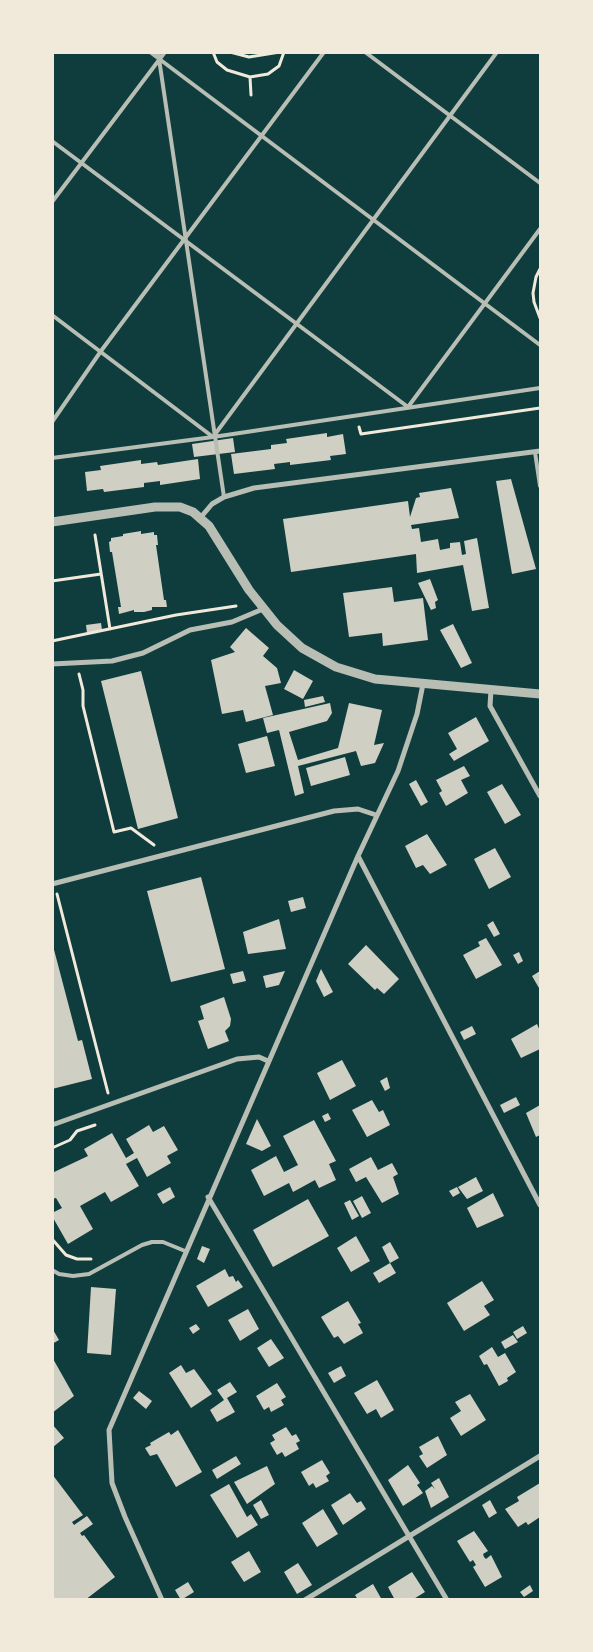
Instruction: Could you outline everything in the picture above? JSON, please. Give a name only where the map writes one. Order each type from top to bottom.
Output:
[{"type":"street","points":[[201,518],[212,504],[224,497],[254,488],[538,452]]},
{"type":"street","points":[[52,522],[167,506],[180,507],[201,518],[220,542],[263,609],[302,648],[336,667],[375,679],[540,694]]},
{"type":"street","points":[[52,664],[112,661],[135,655],[190,630],[232,622],[263,609]]},
{"type":"street","points":[[162,1600],[124,1517],[112,1483],[109,1430],[208,1197],[376,815],[398,771],[419,707],[423,684]]},
{"type":"street","points":[[491,690],[490,706],[540,796]]},
{"type":"street","points":[[53,884],[349,808],[358,808],[376,815]]},
{"type":"street","points":[[358,856],[540,1205]]},
{"type":"street","points":[[52,1125],[237,1059],[259,1057],[268,1061]]},
{"type":"street","points":[[208,1197],[447,1600]]},
{"type":"street","points":[[305,1600],[540,1456]]},
{"type":"lane","points":[[150,52],[540,345]]},
{"type":"lane","points":[[158,52],[213,437],[224,497]]},
{"type":"lane","points":[[52,202],[165,52]]},
{"type":"lane","points":[[52,422],[101,351],[324,52]]},
{"type":"lane","points":[[365,52],[540,183]]},
{"type":"lane","points":[[213,437],[497,52]]},
{"type":"lane","points":[[52,141],[408,407]]},
{"type":"lane","points":[[408,407],[540,229]]},
{"type":"lane","points":[[52,315],[213,437]]},
{"type":"lane","points":[[52,458],[213,437],[540,388]]},
{"type":"lane","points":[[538,452],[540,486]]},
{"type":"lane","points":[[52,1270],[59,1274],[73,1276],[88,1274],[152,1242],[163,1242],[185,1251]]},
{"type":"path","points":[[213,52],[216,62],[227,70],[250,77],[268,74],[279,66],[284,52]]},
{"type":"path","points":[[230,52],[249,57],[280,52]]},
{"type":"path","points":[[250,77],[251,95]]},
{"type":"path","points":[[540,269],[536,277],[533,293],[540,318]]},
{"type":"path","points":[[356,415],[361,434],[540,408]]},
{"type":"path","points":[[96,535],[110,629]]},
{"type":"path","points":[[52,581],[102,574]]},
{"type":"path","points":[[52,641],[176,615],[239,606]]},
{"type":"path","points":[[76,664],[83,690],[83,706],[114,832],[131,828],[154,843],[158,857]]},
{"type":"path","points":[[53,884],[111,1104]]},
{"type":"path","points":[[52,1148],[70,1140],[77,1131],[102,1122]]},
{"type":"building","points":[[327,433],[327,437],[343,434],[346,454],[330,456],[331,460],[290,465],[290,462],[274,464],[275,469],[234,474],[231,454],[271,449],[271,445],[287,443],[286,439]]},
{"type":"building","points":[[233,438],[235,452],[194,457],[192,444]]},
{"type":"building","points":[[198,459],[200,479],[160,485],[160,481],[144,483],[144,487],[104,492],[103,489],[87,491],[85,472],[101,470],[100,466],[141,460],[141,464],[157,462],[158,465]]},
{"type":"building","points":[[511,479],[536,569],[512,574],[496,481]]},
{"type":"building","points":[[451,488],[459,518],[411,525],[412,529],[419,528],[421,542],[438,539],[440,550],[450,548],[450,543],[460,542],[462,555],[466,554],[464,541],[477,538],[489,608],[472,611],[463,565],[417,573],[416,554],[291,572],[283,519],[408,501],[410,517],[416,498],[420,497],[419,493]]},
{"type":"building","points":[[141,531],[141,534],[154,532],[154,535],[157,535],[158,545],[156,545],[164,600],[166,600],[167,607],[152,607],[152,610],[144,612],[134,612],[134,610],[119,614],[118,607],[121,607],[109,542],[111,538]]},
{"type":"building","points":[[430,579],[438,600],[435,602],[436,608],[431,610],[418,583]]},
{"type":"building","points":[[392,587],[394,602],[423,598],[428,640],[383,646],[382,633],[349,637],[343,593]]},
{"type":"building","points":[[101,623],[102,630],[87,633],[86,625]]},
{"type":"building","points":[[453,624],[472,663],[461,668],[440,630]]},
{"type":"building","points":[[246,628],[269,648],[263,656],[277,668],[281,683],[265,686],[273,715],[246,722],[243,710],[222,714],[211,660],[235,652],[230,647]]},
{"type":"building","points":[[294,670],[313,681],[303,699],[284,689]]},
{"type":"building","points":[[141,671],[178,818],[138,829],[101,681]]},
{"type":"building","points":[[323,696],[325,702],[305,707],[304,700]]},
{"type":"building","points":[[330,703],[332,713],[327,721],[289,732],[298,760],[338,748],[349,703],[382,710],[374,745],[384,743],[375,763],[361,766],[356,751],[298,766],[304,793],[295,796],[279,730],[267,733],[263,718]]},
{"type":"building","points":[[476,717],[489,741],[454,761],[449,754],[457,749],[448,733]]},
{"type":"building","points":[[267,736],[275,766],[246,773],[238,744]]},
{"type":"building","points":[[345,757],[350,775],[311,786],[306,768]]},
{"type":"building","points":[[464,766],[470,776],[461,780],[468,793],[446,806],[439,793],[442,791],[436,780]]},
{"type":"building","points":[[416,780],[428,802],[421,806],[409,784]]},
{"type":"building","points":[[502,784],[521,815],[505,824],[487,792]]},
{"type":"building","points":[[427,834],[447,865],[430,874],[423,865],[416,868],[405,846]]},
{"type":"building","points":[[495,848],[511,877],[489,889],[474,859]]},
{"type":"building","points":[[201,877],[225,969],[171,982],[147,891]]},
{"type":"building","points":[[303,897],[306,908],[291,912],[288,901]]},
{"type":"building","points":[[279,919],[286,949],[248,954],[243,932]]},
{"type":"building","points":[[493,921],[500,934],[494,937],[487,925]]},
{"type":"building","points":[[486,938],[502,965],[476,979],[463,955],[480,946],[478,942]]},
{"type":"building","points":[[52,942],[78,1041],[82,1040],[92,1079],[52,1089]]},
{"type":"building","points":[[366,945],[399,979],[384,994],[377,988],[375,990],[348,964]]},
{"type":"building","points":[[519,952],[523,961],[518,964],[513,955]]},
{"type":"building","points":[[321,969],[333,992],[324,997],[316,981]]},
{"type":"building","points":[[243,971],[246,981],[233,984],[230,974]]},
{"type":"building","points":[[285,971],[279,985],[266,988],[263,976]]},
{"type":"building","points":[[540,971],[540,987],[539,988],[532,976]]},
{"type":"building","points":[[224,997],[231,1019],[230,1026],[225,1031],[229,1041],[208,1049],[198,1021],[204,1019],[200,1006]]},
{"type":"building","points":[[537,1024],[540,1031],[540,1049],[521,1058],[511,1039]]},
{"type":"building","points":[[472,1026],[476,1034],[464,1040],[460,1032]]},
{"type":"building","points":[[342,1060],[356,1086],[330,1100],[317,1073]]},
{"type":"building","points":[[387,1077],[390,1088],[385,1091],[380,1081]]},
{"type":"building","points":[[516,1097],[520,1105],[504,1113],[500,1105]]},
{"type":"building","points":[[372,1100],[379,1112],[383,1110],[390,1125],[367,1137],[352,1110]]},
{"type":"building","points":[[540,1105],[540,1135],[536,1137],[526,1113]]},
{"type":"building","points":[[328,1113],[331,1119],[325,1122],[322,1116]]},
{"type":"building","points":[[257,1119],[271,1146],[262,1151],[246,1144]]},
{"type":"building","points":[[314,1120],[336,1161],[329,1164],[336,1180],[319,1188],[315,1180],[293,1192],[289,1183],[264,1196],[251,1170],[276,1156],[284,1172],[298,1165],[283,1136]]},
{"type":"building","points":[[149,1125],[153,1132],[164,1126],[178,1150],[167,1156],[171,1163],[147,1177],[137,1158],[126,1164],[139,1186],[111,1202],[105,1192],[80,1206],[93,1229],[68,1244],[52,1216],[52,1213],[62,1208],[56,1198],[52,1199],[52,1173],[88,1156],[84,1149],[112,1133],[126,1158],[134,1153],[126,1139]]},
{"type":"building","points":[[371,1157],[378,1170],[392,1163],[398,1174],[393,1177],[399,1194],[382,1203],[366,1177],[356,1182],[349,1169]]},
{"type":"building","points":[[476,1177],[483,1191],[467,1199],[458,1187]]},
{"type":"building","points":[[170,1187],[175,1197],[163,1204],[157,1194]]},
{"type":"building","points":[[457,1187],[460,1193],[453,1197],[449,1191]]},
{"type":"building","points":[[493,1193],[504,1216],[477,1228],[467,1208]]},
{"type":"building","points":[[362,1196],[371,1213],[362,1218],[353,1201]]},
{"type":"building","points":[[308,1199],[329,1236],[273,1267],[253,1230]]},
{"type":"building","points":[[350,1200],[359,1216],[352,1220],[344,1203]]},
{"type":"building","points":[[356,1236],[370,1261],[351,1272],[337,1248]]},
{"type":"building","points":[[390,1242],[399,1258],[390,1263],[382,1247]]},
{"type":"building","points":[[202,1246],[210,1249],[204,1263],[197,1259]]},
{"type":"building","points":[[390,1263],[396,1273],[379,1283],[373,1273]]},
{"type":"building","points":[[225,1269],[229,1277],[233,1276],[236,1282],[238,1280],[243,1287],[208,1307],[196,1286]]},
{"type":"building","points":[[482,1281],[494,1300],[484,1306],[490,1315],[464,1331],[447,1303]]},
{"type":"building","points":[[91,1287],[116,1289],[111,1355],[87,1353]]},
{"type":"building","points":[[348,1301],[361,1323],[358,1324],[363,1333],[344,1344],[338,1336],[334,1338],[321,1317]]},
{"type":"building","points":[[248,1309],[259,1329],[240,1341],[228,1320]]},
{"type":"building","points":[[196,1324],[200,1329],[193,1334],[189,1328]]},
{"type":"building","points":[[523,1326],[527,1333],[517,1339],[513,1332]]},
{"type":"building","points":[[52,1328],[59,1340],[52,1344]]},
{"type":"building","points":[[513,1335],[518,1342],[505,1349],[501,1342]]},
{"type":"building","points":[[271,1339],[284,1358],[269,1367],[257,1348]]},
{"type":"building","points":[[492,1347],[498,1357],[505,1353],[516,1372],[507,1378],[508,1381],[499,1386],[487,1364],[484,1365],[479,1356]]},
{"type":"building","points":[[52,1357],[74,1396],[52,1413]]},
{"type":"building","points":[[181,1365],[186,1373],[194,1369],[212,1394],[191,1408],[169,1373]]},
{"type":"building","points":[[341,1366],[346,1376],[334,1383],[328,1373]]},
{"type":"building","points":[[377,1380],[394,1410],[381,1418],[376,1409],[367,1414],[354,1393]]},
{"type":"building","points":[[230,1382],[237,1392],[227,1398],[235,1412],[217,1422],[210,1410],[224,1400],[217,1390]]},
{"type":"building","points":[[277,1383],[286,1397],[281,1400],[284,1405],[271,1412],[269,1407],[264,1410],[256,1396]]},
{"type":"building","points":[[139,1391],[152,1401],[146,1409],[133,1398]]},
{"type":"building","points":[[470,1394],[486,1420],[461,1436],[450,1418],[461,1411],[455,1402]]},
{"type":"building","points":[[52,1424],[64,1438],[52,1448]]},
{"type":"building","points":[[286,1427],[292,1436],[296,1434],[300,1441],[296,1443],[299,1449],[285,1457],[282,1452],[277,1455],[270,1443],[275,1440],[272,1435]]},
{"type":"building","points":[[178,1430],[202,1472],[176,1487],[157,1454],[150,1456],[145,1448],[169,1432],[171,1435]]},
{"type":"building","points":[[438,1436],[447,1455],[427,1468],[419,1456],[423,1454],[419,1447]]},
{"type":"building","points":[[236,1456],[241,1464],[217,1479],[212,1470]]},
{"type":"building","points":[[322,1460],[330,1473],[326,1476],[329,1481],[316,1488],[313,1483],[309,1486],[301,1472]]},
{"type":"building","points":[[408,1465],[420,1483],[417,1485],[423,1493],[403,1506],[388,1480]]},
{"type":"building","points":[[267,1466],[275,1484],[247,1504],[234,1482]]},
{"type":"building","points":[[52,1474],[83,1515],[72,1522],[74,1525],[87,1516],[93,1524],[80,1533],[82,1536],[84,1535],[115,1577],[85,1600],[52,1600]]},
{"type":"building","points":[[439,1478],[449,1497],[431,1508],[425,1491],[432,1486],[435,1489],[431,1483]]},
{"type":"building","points":[[540,1483],[540,1517],[528,1525],[526,1522],[518,1527],[505,1509],[519,1501],[517,1497]]},
{"type":"building","points":[[229,1484],[247,1517],[251,1514],[258,1525],[237,1538],[210,1495]]},
{"type":"building","points":[[350,1493],[357,1503],[361,1501],[366,1509],[343,1525],[331,1505]]},
{"type":"building","points":[[261,1500],[269,1515],[261,1519],[253,1505]]},
{"type":"building","points":[[490,1500],[497,1513],[489,1518],[482,1505]]},
{"type":"building","points":[[323,1509],[338,1534],[317,1547],[302,1523]]},
{"type":"building","points":[[474,1531],[488,1551],[483,1554],[484,1557],[486,1559],[491,1555],[502,1577],[485,1587],[473,1567],[476,1565],[473,1560],[470,1562],[457,1541]]},
{"type":"building","points":[[249,1551],[261,1572],[244,1582],[231,1562]]},
{"type":"building","points":[[298,1563],[312,1585],[297,1594],[284,1572]]},
{"type":"building","points":[[412,1572],[425,1592],[412,1600],[395,1600],[388,1587]]},
{"type":"building","points":[[188,1582],[194,1592],[181,1600],[175,1590]]},
{"type":"building","points":[[373,1584],[382,1600],[358,1600],[355,1595]]},
{"type":"building","points":[[530,1585],[533,1591],[524,1597],[520,1592]]}]
